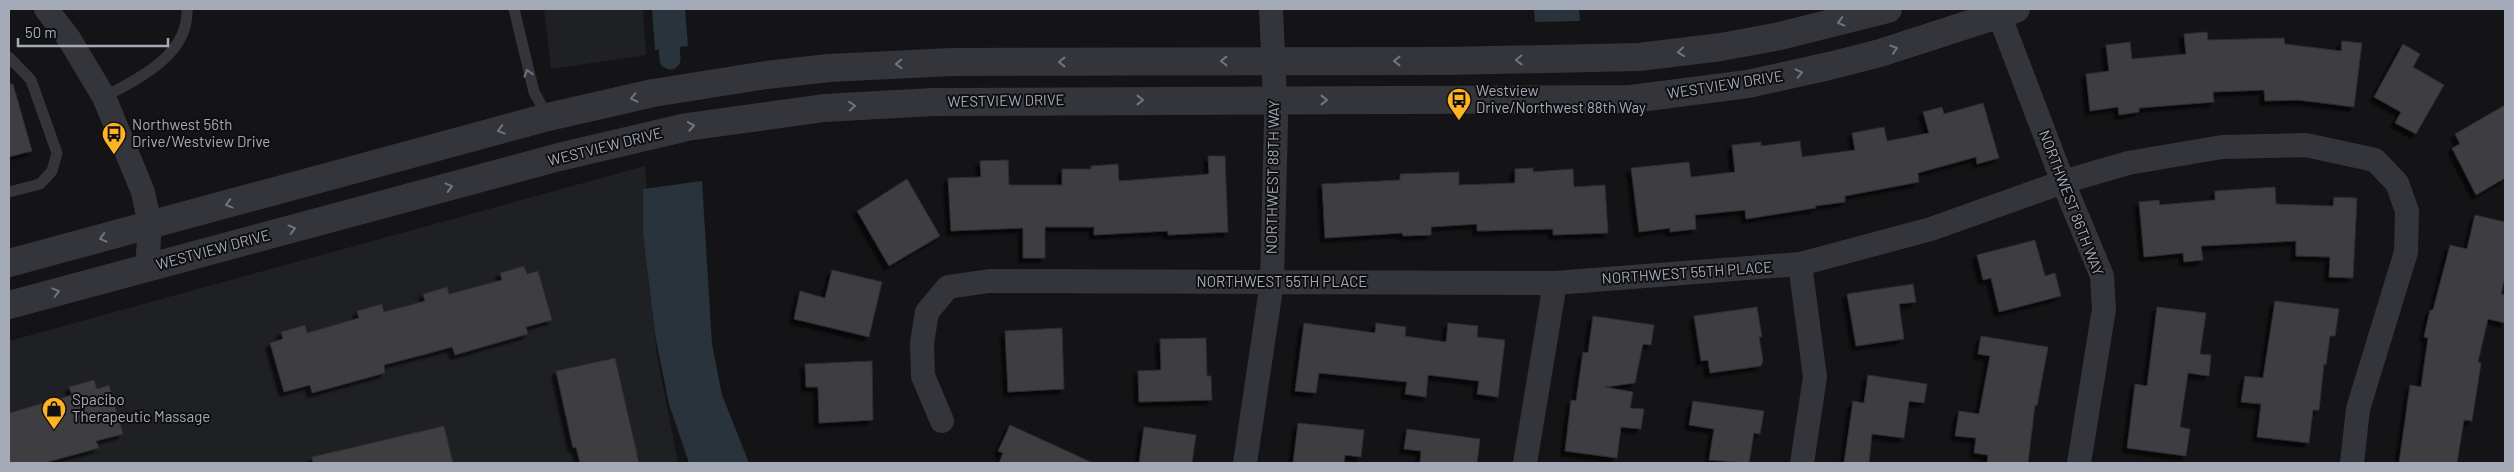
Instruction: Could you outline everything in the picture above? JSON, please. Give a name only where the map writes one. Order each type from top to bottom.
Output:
[{"type":"street","points":[[46,9],[68,37],[104,97],[143,192],[150,225],[147,268]]},
{"type":"street","name":"NORTHWEST 88TH WAY","points":[[1245,463],[1272,282],[1275,100],[1271,9]]},
{"type":"street","points":[[9,263],[548,117],[652,93],[756,77],[829,68],[952,62],[1446,61],[1639,57],[1721,47],[1780,36],[1888,9]]},
{"type":"street","name":"WESTVIEW DRIVE","points":[[9,305],[559,157],[716,122],[824,108],[884,104],[1631,99],[1748,84],[1830,66],[1880,53],[2004,10]]},
{"type":"street","name":"NORTHWEST 86TH WAY","points":[[2004,10],[2063,182],[2102,276],[2104,309],[2079,463]]},
{"type":"street","name":"NORTHWEST 55TH PLACE","points":[[942,421],[923,376],[922,343],[928,312],[948,287],[989,281],[1555,283],[1800,264],[1931,229],[2063,182],[2128,163],[2222,147],[2306,145],[2374,160],[2397,183],[2407,211],[2406,252],[2358,409],[2352,463]]},
{"type":"street","points":[[150,225],[177,260]]},
{"type":"street","points":[[1800,264],[1815,378],[1802,463]]},
{"type":"street","points":[[1525,463],[1555,283]]},
{"type":"lane","points":[[104,97],[157,66],[176,46],[187,23],[186,9]]},
{"type":"lane","points":[[514,9],[534,92],[548,117]]},
{"type":"lane","points":[[9,56],[31,80],[57,153],[52,171],[40,184],[9,192]]},
{"type":"shaded area","points":[[544,9],[643,9],[646,55],[551,69]]},
{"type":"shaded area","points":[[652,9],[685,9],[688,46],[655,50]]},
{"type":"shaded area","points":[[1534,9],[1579,9],[1580,21],[1535,22]]},
{"type":"shaded area","points":[[645,166],[656,350],[678,463],[9,463],[9,341]]},
{"type":"shaded area","points":[[702,181],[712,344],[722,395],[749,463],[689,463],[669,404],[656,340],[643,233],[643,189]]},
{"type":"building","points":[[2207,32],[2208,40],[2284,38],[2285,44],[2341,51],[2342,41],[2362,43],[2354,107],[2298,100],[2265,101],[2264,90],[2213,92],[2214,102],[2139,108],[2139,112],[2119,115],[2118,107],[2090,111],[2086,74],[2109,71],[2106,45],[2130,42],[2132,59],[2186,54],[2184,34]]},
{"type":"building","points":[[2403,44],[2420,54],[2413,67],[2444,85],[2416,134],[2395,123],[2401,112],[2374,97]]},
{"type":"building","points":[[9,84],[13,84],[32,151],[9,157]]},
{"type":"building","points":[[1983,103],[1999,158],[1977,164],[1976,157],[1918,173],[1919,182],[1845,196],[1845,202],[1815,206],[1816,208],[1746,219],[1745,210],[1695,215],[1696,229],[1670,232],[1670,228],[1639,232],[1631,168],[1689,162],[1691,177],[1735,172],[1732,145],[1761,142],[1761,146],[1800,141],[1802,157],[1855,150],[1852,133],[1884,127],[1887,141],[1929,133],[1923,112],[1942,107],[1944,114]]},
{"type":"building","points":[[2505,105],[2505,178],[2476,195],[2452,148],[2460,144],[2455,134]]},
{"type":"building","points":[[1208,156],[1225,156],[1228,232],[1168,235],[1168,231],[1094,235],[1094,227],[1045,227],[1045,258],[1023,258],[1023,228],[951,231],[948,178],[981,177],[980,161],[1008,160],[1009,185],[1062,185],[1062,169],[1091,169],[1091,166],[1118,164],[1119,181],[1209,174]]},
{"type":"building","points":[[1533,168],[1533,172],[1573,169],[1574,187],[1605,185],[1608,233],[1553,235],[1553,229],[1477,231],[1477,224],[1431,227],[1431,235],[1403,236],[1402,233],[1325,238],[1322,184],[1400,180],[1400,174],[1459,172],[1459,185],[1515,183],[1515,169]]},
{"type":"building","points":[[907,179],[940,236],[889,266],[857,211]]},
{"type":"building","points":[[2275,187],[2276,204],[2333,206],[2334,197],[2357,198],[2353,278],[2329,277],[2330,257],[2296,256],[2296,241],[2201,246],[2203,260],[2184,262],[2183,253],[2144,257],[2139,202],[2159,200],[2160,205],[2215,200],[2215,191]]},
{"type":"building","points":[[2475,215],[2505,222],[2505,276],[2501,294],[2505,295],[2505,323],[2488,319],[2478,362],[2481,363],[2472,421],[2464,420],[2457,463],[2399,463],[2410,385],[2421,387],[2428,338],[2424,337],[2430,310],[2433,310],[2450,245],[2467,249]]},
{"type":"building","points":[[2035,240],[2045,276],[2055,273],[2061,296],[1999,312],[1991,278],[1983,280],[1977,255]]},
{"type":"building","points":[[524,266],[527,274],[538,271],[552,320],[526,327],[528,334],[455,355],[452,347],[384,365],[385,373],[312,393],[310,385],[284,392],[270,343],[283,339],[281,332],[305,325],[307,333],[359,318],[357,311],[382,304],[384,312],[425,301],[423,294],[447,287],[449,294],[502,280],[500,273]]},
{"type":"building","points":[[832,270],[882,282],[869,337],[794,319],[800,291],[825,298]]},
{"type":"building","points":[[1913,284],[1916,302],[1899,304],[1904,339],[1856,346],[1847,294]]},
{"type":"building","points":[[2275,301],[2339,309],[2335,336],[2330,336],[2326,365],[2324,364],[2319,410],[2313,410],[2309,443],[2257,437],[2261,404],[2241,402],[2245,376],[2263,378]]},
{"type":"building","points":[[1757,307],[1762,337],[1759,337],[1763,360],[1761,366],[1710,373],[1708,360],[1701,361],[1694,316]]},
{"type":"building","points":[[2157,307],[2206,313],[2200,354],[2211,355],[2209,376],[2188,373],[2180,427],[2190,429],[2186,456],[2127,448],[2135,384],[2147,386]]},
{"type":"building","points":[[1593,316],[1654,325],[1651,345],[1643,344],[1635,383],[1605,387],[1633,392],[1630,408],[1644,409],[1641,429],[1621,427],[1617,458],[1565,451],[1571,400],[1576,401],[1583,352],[1588,353]]},
{"type":"building","points":[[1304,323],[1375,333],[1376,323],[1406,327],[1405,336],[1446,342],[1448,323],[1478,326],[1477,337],[1505,340],[1498,397],[1477,394],[1479,381],[1428,375],[1426,397],[1405,394],[1407,382],[1319,373],[1316,393],[1295,391]]},
{"type":"building","points":[[1062,328],[1064,389],[1008,392],[1005,331]]},
{"type":"building","points":[[1981,336],[2048,347],[2037,406],[2035,405],[2028,463],[1987,463],[1988,455],[1974,453],[1976,438],[1955,436],[1959,411],[1979,414],[1990,356],[1978,354]]},
{"type":"building","points":[[1206,338],[1207,376],[1211,376],[1212,400],[1139,402],[1138,371],[1161,370],[1160,339]]},
{"type":"building","points":[[615,358],[639,463],[580,463],[576,447],[573,448],[556,371]]},
{"type":"building","points":[[872,361],[873,420],[819,423],[818,387],[806,387],[805,364]]},
{"type":"building","points":[[1868,375],[1927,384],[1924,403],[1909,401],[1904,438],[1872,434],[1869,463],[1844,463],[1853,401],[1864,403]]},
{"type":"building","points":[[94,380],[97,389],[109,385],[123,434],[96,441],[99,448],[44,463],[9,463],[9,413],[72,395],[69,387]]},
{"type":"building","points":[[1693,401],[1764,411],[1760,434],[1754,433],[1749,463],[1709,460],[1714,429],[1689,425]]},
{"type":"building","points":[[1298,423],[1364,430],[1361,457],[1345,455],[1344,463],[1293,463]]},
{"type":"building","points":[[1010,425],[1093,463],[999,463],[1003,453],[998,451]]},
{"type":"building","points":[[444,426],[453,463],[313,463],[312,457]]},
{"type":"building","points":[[1144,427],[1196,435],[1192,463],[1139,463]]},
{"type":"building","points":[[1407,429],[1480,439],[1477,463],[1420,463],[1421,451],[1404,449]]},
{"type":"waterway","points":[[667,9],[670,59]]},
{"type":"place","name":"Westview Drive/Northwest 88th Way","points":[[1459,121]]},
{"type":"place","name":"Northwest 56th Drive/Westview Drive","points":[[114,155]]},
{"type":"place","name":"Spacibo Therapeutic Massage","points":[[54,430]]}]
